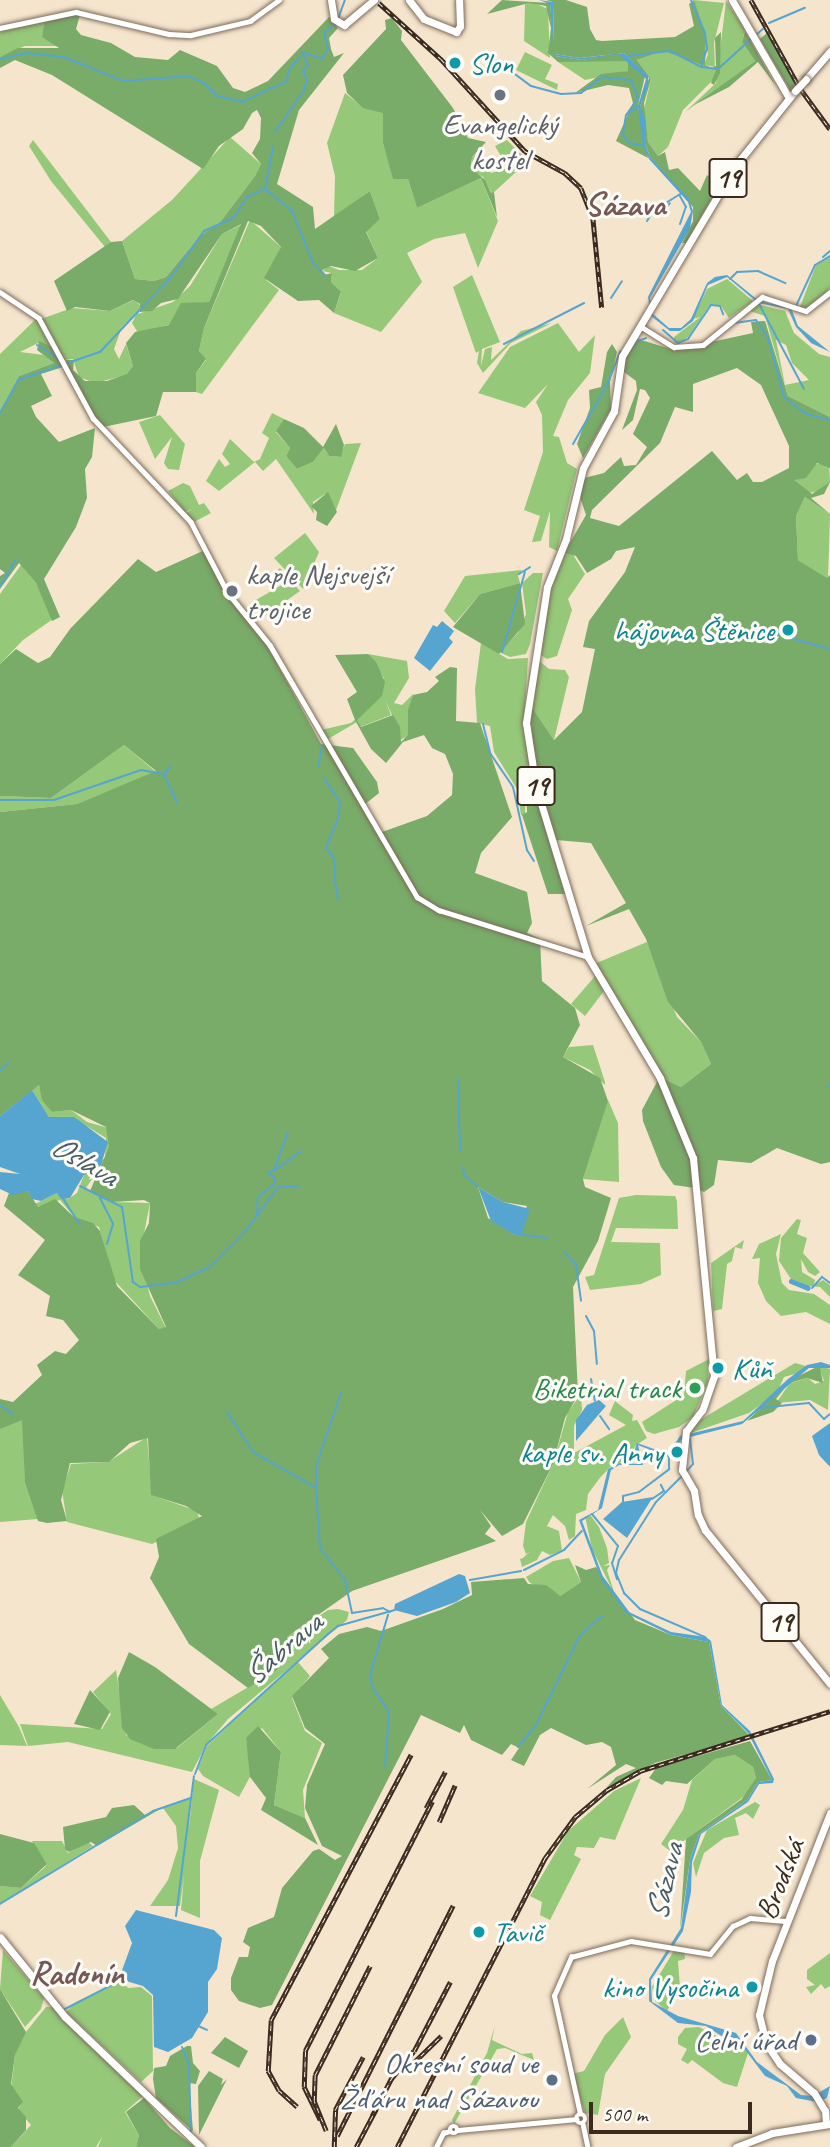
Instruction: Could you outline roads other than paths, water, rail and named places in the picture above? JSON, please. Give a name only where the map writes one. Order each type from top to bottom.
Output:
[{"type":"main road","points":[[331,0],[338,23],[350,23],[374,0]]},
{"type":"main road","points":[[409,0],[424,19],[451,31],[459,30],[459,0]]},
{"type":"main road","points":[[732,0],[789,99]]},
{"type":"main road","name":"19","points":[[830,51],[736,165],[618,367],[614,411],[583,468],[566,539],[550,577],[526,709],[536,787],[588,957],[660,1078],[693,1158],[714,1376],[702,1410],[684,1437],[684,1474],[694,1491],[696,1512],[705,1530],[830,1684]]},
{"type":"main road","name":"Brodská","points":[[828,2124],[820,2101],[780,2064],[761,2033],[759,2009],[772,1961],[830,1813]]},
{"type":"main road","points":[[0,1937],[65,2017],[201,2147]]},
{"type":"main road","points":[[736,2147],[772,2133],[828,2124]]},
{"type":"street","points":[[0,28],[76,12],[169,34],[191,35],[250,21],[279,0]]},
{"type":"street","points":[[0,292],[39,318],[93,418],[164,489],[199,533],[231,598],[270,645],[325,744],[417,897],[439,910],[588,957]]},
{"type":"street","points":[[640,326],[674,347],[703,345],[756,301],[781,300],[806,311],[830,292]]},
{"type":"street","points":[[588,2147],[583,2124],[578,2116],[554,2000],[562,1972],[575,1954],[595,1947],[631,1941],[710,1954],[741,1921],[761,1916],[788,1921]]},
{"type":"street","points":[[436,2147],[443,2133],[454,2126],[458,2130],[578,2116],[586,2117],[583,2124]]},
{"type":"water","points":[[539,0],[553,2],[554,54],[580,58],[624,53],[648,76],[648,86],[640,106],[645,119],[645,144],[650,157],[689,199],[693,211],[690,228],[650,298],[653,314],[669,328],[681,328],[691,319],[707,283],[715,277],[727,275],[759,301],[791,308],[798,326],[830,352],[811,343],[796,327],[788,309],[758,303],[727,277],[708,285],[693,321],[680,331],[670,331],[651,316],[648,297],[691,212],[688,202],[649,159],[643,146],[638,106],[646,79],[618,54],[582,60],[554,56],[550,4]]},
{"type":"water","points":[[442,621],[454,631],[449,638],[453,642],[430,671],[414,658],[433,625],[437,627]]},
{"type":"water","points":[[32,1090],[49,1117],[74,1117],[108,1142],[101,1165],[84,1175],[70,1198],[61,1199],[57,1193],[41,1201],[32,1199],[28,1191],[13,1195],[0,1189],[0,1172],[20,1174],[0,1167],[0,1116]]},
{"type":"water","points":[[478,1187],[503,1202],[530,1209],[522,1233],[515,1235],[491,1221]]},
{"type":"water","points":[[821,1362],[830,1365],[830,1368],[809,1368],[742,1424],[682,1439],[668,1457],[638,1445],[643,1465],[619,1465],[611,1470],[602,1508],[582,1521],[603,1577],[629,1612],[671,1632],[706,1637],[711,1641],[722,1705],[750,1731],[774,1779],[773,1783],[759,1784],[748,1802],[701,1834],[692,1862],[691,1892],[683,1931],[651,1980],[652,2002],[678,2016],[736,2033],[757,2062],[801,2095],[813,2096],[830,2086],[827,2098],[817,2102],[796,2098],[787,2086],[765,2076],[737,2039],[723,2037],[706,2026],[678,2023],[649,2001],[649,1979],[681,1928],[690,1860],[699,1834],[747,1800],[758,1782],[772,1780],[748,1733],[721,1706],[709,1642],[671,1635],[626,1613],[601,1579],[579,1520],[598,1510],[608,1469],[619,1463],[640,1464],[635,1449],[637,1443],[668,1454],[680,1436],[743,1421],[788,1379],[807,1365]]},
{"type":"water","points":[[599,1400],[606,1406],[576,1441],[576,1420],[587,1405]]},
{"type":"water","points":[[830,1423],[830,1467],[819,1455],[812,1436]]},
{"type":"water","points":[[653,1497],[627,1538],[603,1519],[622,1502]]},
{"type":"water","points":[[459,1574],[465,1576],[470,1593],[456,1602],[417,1616],[394,1610],[395,1604]]},
{"type":"water","points":[[136,1910],[214,1930],[222,1938],[217,1969],[208,1982],[208,2012],[192,2038],[168,2052],[154,2047],[153,1995],[143,1986],[126,1981],[121,1973],[132,1943],[125,1926]]},
{"type":"waterway","points":[[338,19],[345,0]]},
{"type":"waterway","points":[[628,56],[670,51],[701,67],[707,48],[705,33],[691,0]]},
{"type":"waterway","points":[[769,23],[805,8]]},
{"type":"waterway","points":[[275,132],[304,90],[307,80],[303,71],[308,65],[302,52],[322,59],[328,49],[324,33],[336,24]]},
{"type":"waterway","points":[[756,35],[763,29]]},
{"type":"waterway","points":[[702,67],[718,69],[751,39]]},
{"type":"waterway","points":[[0,59],[25,53],[64,57],[123,81],[188,76],[204,83],[217,96],[242,102],[287,81],[288,71],[300,57]]},
{"type":"waterway","points":[[493,58],[531,86],[561,94],[581,93],[602,77],[631,80],[638,98],[626,115],[623,135],[629,143],[642,145]]},
{"type":"waterway","points":[[627,114],[639,106]]},
{"type":"waterway","points":[[273,147],[265,189],[292,211],[313,263],[326,276]]},
{"type":"waterway","points":[[0,413],[18,380],[100,352],[171,277],[204,231],[233,218],[247,197],[265,189]]},
{"type":"waterway","points":[[647,221],[653,211],[682,193]]},
{"type":"waterway","points":[[680,196],[686,207],[680,224]]},
{"type":"waterway","points":[[664,210],[670,203]]},
{"type":"waterway","points":[[823,257],[830,251]]},
{"type":"waterway","points":[[796,306],[815,265],[830,256]]},
{"type":"waterway","points":[[730,279],[737,272],[758,271],[785,283]]},
{"type":"waterway","points":[[611,298],[622,281]]},
{"type":"waterway","points":[[504,344],[584,303]]},
{"type":"waterway","points":[[759,304],[804,389]]},
{"type":"waterway","points":[[663,330],[678,343],[688,339],[711,305],[720,306],[723,314]]},
{"type":"waterway","points":[[734,323],[756,320],[768,338],[784,397],[806,414],[830,420]]},
{"type":"waterway","points":[[633,343],[646,338]]},
{"type":"waterway","points":[[37,345],[60,360]]},
{"type":"waterway","points":[[573,444],[608,383],[620,351]]},
{"type":"waterway","points":[[0,586],[16,559]]},
{"type":"waterway","points":[[519,574],[530,567]]},
{"type":"waterway","points":[[502,652],[525,572]]},
{"type":"waterway","points":[[773,633],[830,649]]},
{"type":"waterway","points":[[483,724],[490,753],[513,787],[527,850],[534,861]]},
{"type":"waterway","points":[[318,767],[322,746]]},
{"type":"waterway","points":[[165,773],[171,766]]},
{"type":"waterway","points":[[0,800],[54,800],[141,770],[164,774],[177,803]]},
{"type":"waterway","points":[[324,778],[340,803],[338,819],[326,847]]},
{"type":"waterway","points":[[326,848],[334,858],[335,879]]},
{"type":"waterway","points":[[335,881],[338,900]]},
{"type":"waterway","points":[[0,1070],[9,1063]]},
{"type":"waterway","points":[[458,1079],[460,1151]]},
{"type":"waterway","points":[[257,1214],[258,1197],[274,1184],[274,1177],[268,1173],[274,1170],[288,1132]]},
{"type":"waterway","points":[[275,1170],[301,1151]]},
{"type":"waterway","points":[[463,1167],[464,1175],[477,1186]]},
{"type":"waterway","name":"Oslava","points":[[80,1186],[122,1207],[133,1282],[140,1287],[175,1283],[210,1267],[244,1233],[278,1187],[299,1186]]},
{"type":"waterway","points":[[62,1197],[80,1225]]},
{"type":"waterway","points":[[100,1198],[113,1224],[107,1244]]},
{"type":"waterway","points":[[517,1234],[547,1238]]},
{"type":"waterway","points":[[564,1252],[576,1265],[581,1301]]},
{"type":"waterway","points":[[812,1288],[822,1277],[830,1283]]},
{"type":"waterway","name":"Sázava","points":[[791,1281],[808,1288]]},
{"type":"waterway","points":[[586,1316],[594,1331],[597,1364]]},
{"type":"waterway","points":[[591,1379],[595,1401]]},
{"type":"waterway","points":[[316,1486],[316,1466],[341,1393]]},
{"type":"waterway","points":[[760,1408],[809,1403],[824,1419],[830,1414]]},
{"type":"waterway","points":[[0,1405],[13,1414]]},
{"type":"waterway","points":[[227,1412],[253,1452],[316,1488],[320,1548],[345,1580],[352,1613],[383,1608],[390,1612]]},
{"type":"waterway","points":[[600,1416],[609,1429]]},
{"type":"waterway","points":[[686,1472],[693,1464],[690,1438]]},
{"type":"waterway","points":[[623,1503],[623,1496],[639,1492],[669,1469],[669,1456]]},
{"type":"waterway","points":[[682,1476],[656,1502],[619,1560],[616,1573],[624,1593],[640,1609],[705,1637]]},
{"type":"waterway","points":[[652,1499],[664,1491],[661,1485]]},
{"type":"waterway","points":[[592,1514],[618,1546],[612,1563],[617,1579]]},
{"type":"waterway","name":"Šabrava","points":[[524,1570],[564,1550],[582,1531]]},
{"type":"waterway","name":"Šabrava","points":[[470,1580],[521,1571]]},
{"type":"waterway","name":"Šabrava","points":[[195,1774],[206,1745],[328,1634],[338,1626],[395,1610]]},
{"type":"waterway","points":[[385,1766],[389,1712],[372,1687],[370,1675],[388,1615]]},
{"type":"waterway","points":[[518,1747],[536,1725],[580,1635],[602,1616]]},
{"type":"waterway","name":"Šabrava","points":[[176,1916],[194,1776]]},
{"type":"waterway","points":[[0,1904],[153,1811],[190,1798]]},
{"type":"waterway","points":[[65,2009],[125,1978]]},
{"type":"waterway","points":[[196,2025],[207,2030]]},
{"type":"waterway","name":"Šabrava","points":[[182,2047],[189,2064],[191,2134]]},
{"type":"railway","points":[[751,0],[800,88],[830,129]]},
{"type":"railway","points":[[379,3],[441,59],[525,151],[565,173],[581,188],[593,217],[602,308]]},
{"type":"railway","points":[[397,2147],[545,1858],[575,1817],[607,1790],[640,1771],[830,1711]]},
{"type":"railway","points":[[297,2107],[279,2091],[268,2071],[271,2020],[411,1755]]},
{"type":"railway","points":[[426,1808],[445,1772]]},
{"type":"railway","points":[[439,1822],[455,1785]]},
{"type":"railway","points":[[320,2120],[304,2087],[305,2051],[432,1802]]},
{"type":"railway","points":[[337,2136],[453,1905]]},
{"type":"railway","points":[[326,2131],[314,2101],[315,2075],[370,1966]]},
{"type":"railway","points":[[372,2116],[391,2079],[414,2051],[450,1982]]},
{"type":"railway","points":[[406,2070],[441,2036]]},
{"type":"railway","points":[[334,2147],[335,2110],[363,2057]]},
{"type":"railway","points":[[356,2147],[376,2109]]},
{"type":"place","name":"Slon","points":[[455,63]]},
{"type":"place","name":"Evangelický kostel","points":[[500,95]]},
{"type":"place","name":"kaple Nejsvejší trojice","points":[[232,591]]},
{"type":"place","name":"hájovna Štěnice","points":[[788,630]]},
{"type":"place","name":"Kůň","points":[[718,1368]]},
{"type":"place","name":"Biketrial track","points":[[695,1388]]},
{"type":"place","name":"kaple sv. Anny","points":[[677,1452]]},
{"type":"place","name":"Tavič","points":[[479,1932]]},
{"type":"place","name":"kino Vysočina","points":[[752,1987]]},
{"type":"place","name":"Celní úřad","points":[[811,2040]]},
{"type":"place","name":"Okresní soud ve Žďáru nad Sázavou","points":[[552,2080]]},
{"type":"district","name":"Sázava","points":[[625,205]]},
{"type":"district","name":"Radonín","points":[[77,1974]]}]
